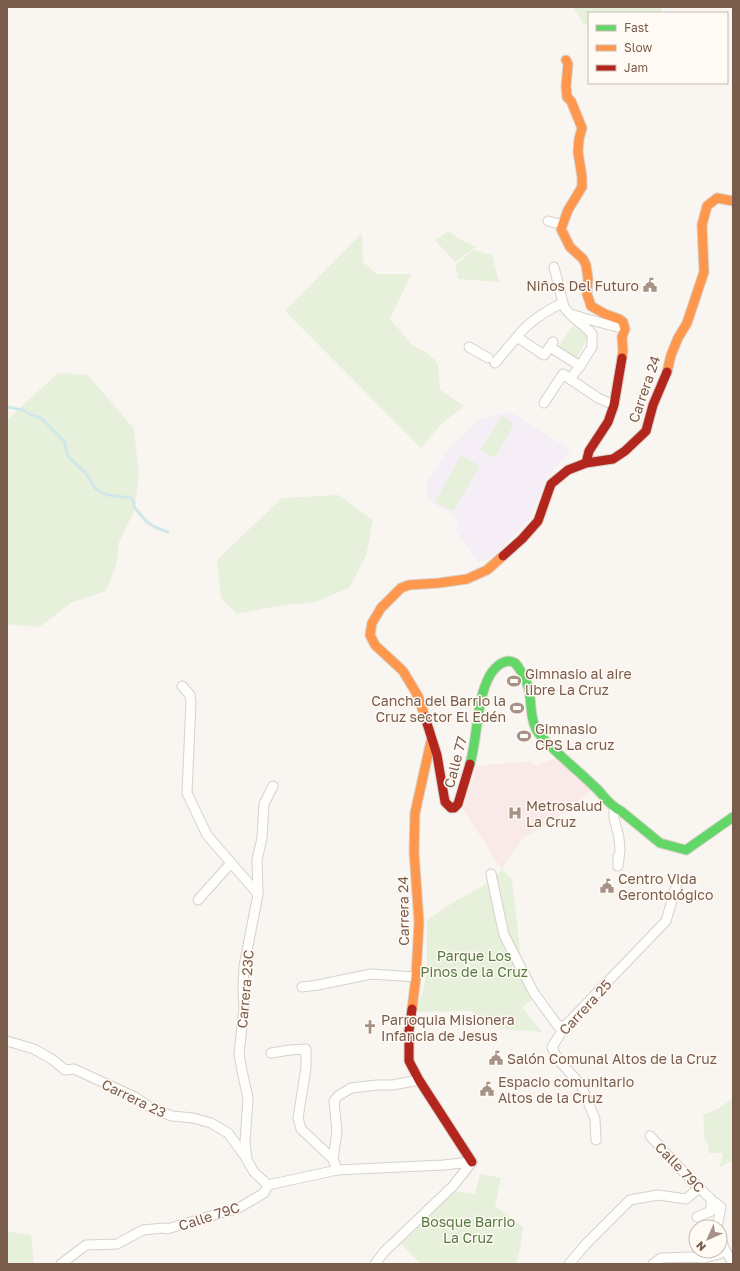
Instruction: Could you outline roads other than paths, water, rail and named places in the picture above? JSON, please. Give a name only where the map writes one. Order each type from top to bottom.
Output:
[{"type":"street","points":[[561,229],[568,210],[582,187],[578,152],[582,128],[571,101],[567,97],[566,86],[568,64],[566,60]]},
{"type":"street","name":"Carrera 24","points":[[372,623],[381,608],[401,588],[409,585],[440,583],[467,579],[487,570],[522,539],[538,520],[551,484],[568,470],[586,463],[613,459],[625,451],[646,431],[653,405],[667,372],[671,355],[678,338],[687,323],[704,272],[702,224],[707,206],[717,198],[733,201]]},
{"type":"street","points":[[548,222],[560,224],[563,234],[570,247],[583,259],[586,265],[588,278],[587,294],[591,306],[605,314],[619,319],[623,322],[625,329],[622,337],[624,350],[614,405],[608,422],[589,451],[586,463]]},
{"type":"street","points":[[554,267],[564,305],[569,315],[588,328],[592,334],[592,347],[570,379]]},
{"type":"street","points":[[564,305],[573,314],[583,318],[625,329]]},
{"type":"street","points":[[469,347],[492,361],[531,321],[544,312],[564,305]]},
{"type":"street","points":[[516,337],[544,355],[552,344],[580,366]]},
{"type":"street","points":[[544,403],[563,374],[598,398],[614,405]]},
{"type":"street","name":"Calle 77","points":[[372,623],[370,635],[375,645],[403,671],[418,696],[438,762],[445,802],[451,808],[454,808],[458,804],[474,749],[482,698],[489,678],[495,668],[501,663],[507,661],[516,664],[526,678],[531,690],[533,718],[536,728],[542,738],[598,790],[614,808],[621,811],[660,843],[686,850],[733,817]]},
{"type":"street","points":[[182,686],[190,695],[187,793],[207,835],[258,894]]},
{"type":"street","name":"Carrera 24","points":[[432,740],[415,813],[414,852],[419,922],[416,977],[409,1031],[410,1061],[419,1080],[472,1162]]},
{"type":"street","name":"Carrera 23C","points":[[247,1160],[245,1142],[248,1098],[239,1054],[244,1008],[244,966],[258,894],[257,860],[262,838],[264,804],[273,786]]},
{"type":"street","points":[[614,808],[615,824],[619,838],[620,850],[618,866],[618,856]]},
{"type":"street","points":[[198,900],[231,863]]},
{"type":"street","points":[[490,874],[504,935],[517,962],[534,993],[558,1026],[566,1025]]},
{"type":"street","name":"Carrera 25","points":[[596,1140],[595,1119],[581,1086],[563,1065],[552,1047],[566,1025],[666,921],[677,883]]},
{"type":"street","points":[[302,987],[371,974],[416,977]]},
{"type":"street","name":"Carrera 23","points":[[10,1042],[34,1049],[53,1060],[66,1070],[74,1069],[104,1082],[135,1097],[151,1108],[172,1116],[193,1118],[211,1123],[228,1133],[247,1160]]},
{"type":"street","points":[[271,1053],[290,1050],[306,1050],[306,1068],[298,1118],[301,1129],[333,1159],[337,1170]]},
{"type":"street","points":[[333,1159],[337,1132],[334,1101],[338,1096],[351,1088],[393,1085],[419,1080]]},
{"type":"street","name":"Calle 79C","points":[[650,1136],[711,1199],[711,1211]]},
{"type":"street","points":[[247,1160],[254,1172],[268,1185],[337,1170],[443,1165],[472,1162]]},
{"type":"street","points":[[376,1264],[384,1252],[454,1186],[472,1162]]},
{"type":"street","name":"Calle 79C","points":[[61,1264],[86,1245],[117,1244],[143,1230],[157,1228],[167,1229],[237,1209],[264,1193],[268,1185]]},
{"type":"street","points":[[569,1264],[584,1246],[630,1200],[658,1195],[686,1199],[699,1188]]},
{"type":"street","name":"Calle 79C","points":[[711,1211],[716,1203],[721,1206],[719,1219]]},
{"type":"street","points":[[697,1217],[711,1211]]},
{"type":"street","points":[[653,1264],[661,1258],[688,1257]]},
{"type":"waterway","points":[[7,407],[23,410],[31,415],[41,418],[64,441],[68,456],[85,472],[95,488],[108,495],[131,498],[134,502],[134,507],[147,522],[168,532]]},
{"type":"place","name":"Niños Del Futuro","points":[[650,285]]},
{"type":"place","name":"Gimnasio al aire libre La Cruz","points":[[514,681]]},
{"type":"place","name":"Cancha del Barrio la Cruz sector El Edén","points":[[517,708]]},
{"type":"place","name":"Gimnasio CPS La cruz","points":[[524,736]]},
{"type":"place","name":"Metrosalud La Cruz","points":[[515,813]]},
{"type":"place","name":"Centro Vida Gerontológico","points":[[607,886]]},
{"type":"place","name":"Parroquia Misionera Infancia de Jesus","points":[[370,1027]]},
{"type":"place","name":"Salón Comunal Altos de la Cruz","points":[[496,1058]]},
{"type":"place","name":"Espacio comunitario Altos de la Cruz","points":[[487,1089]]},
{"type":"park label","name":"Parque Los Pinos de la Cruz","points":[[474,964]]},
{"type":"park label","name":"Bosque Barrio La Cruz","points":[[468,1230]]}]
